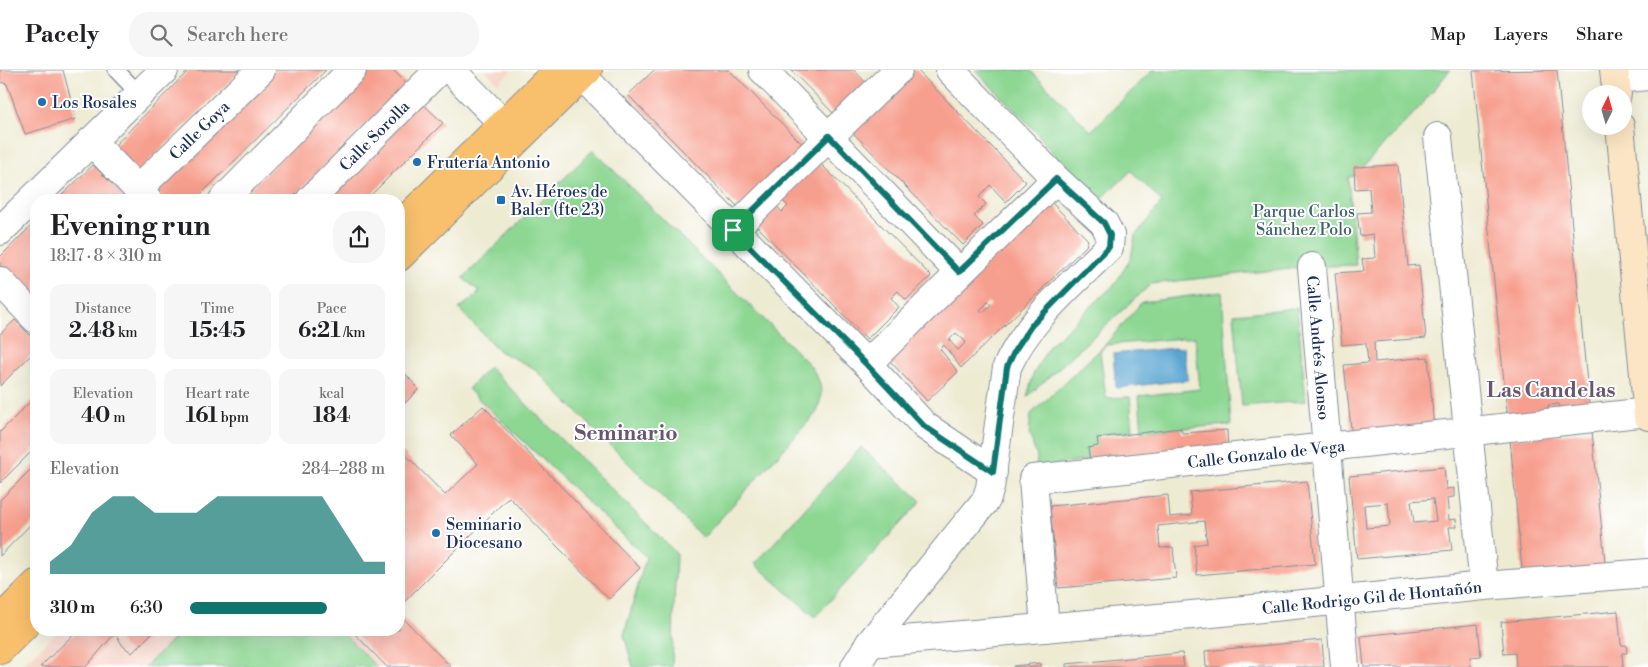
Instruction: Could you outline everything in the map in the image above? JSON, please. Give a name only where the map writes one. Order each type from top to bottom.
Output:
[{"type":"main road","points":[[405,221],[511,131],[576,72]]},
{"type":"main road","points":[[405,250],[511,131]]},
{"type":"main road","points":[[1621,135],[1648,416]]},
{"type":"main road","points":[[0,620],[30,590]]},
{"type":"main road","points":[[0,650],[30,620]]},
{"type":"street","points":[[37,194],[164,70]]},
{"type":"street","name":"Calle Goya","points":[[143,194],[260,70]]},
{"type":"street","points":[[229,194],[352,70]]},
{"type":"street","name":"Calle Sorolla","points":[[316,194],[439,70]]},
{"type":"street","points":[[451,70],[511,131]]},
{"type":"street","points":[[764,70],[959,272]]},
{"type":"street","points":[[733,230],[898,70]]},
{"type":"street","points":[[855,667],[868,655],[986,500],[993,472],[1006,375],[1011,358],[1031,326],[1109,247],[1110,235],[1104,223],[1056,179],[950,70]]},
{"type":"street","points":[[576,72],[866,364],[924,426],[993,472]]},
{"type":"street","points":[[1615,81],[1648,76]]},
{"type":"street","name":"Calle Rodrigo Gil de Hontañón","points":[[868,655],[1045,628],[1484,586],[1438,137]]},
{"type":"street","points":[[91,141],[143,194]]},
{"type":"street","points":[[866,364],[1056,179]]},
{"type":"street","points":[[0,231],[30,201]]},
{"type":"street","name":"Calle Andrés Alonso","points":[[1312,267],[1345,667]]},
{"type":"street","points":[[0,281],[30,314]]},
{"type":"street","name":"Calle Gonzalo de Vega","points":[[1045,628],[1033,479],[1648,412]]},
{"type":"street","points":[[1484,586],[1648,573]]},
{"type":"lane","points":[[116,70],[139,94]]},
{"type":"shaded area","points":[[485,70],[512,70],[498,83]]},
{"type":"shaded area","points":[[53,636],[356,636],[386,667],[20,667]]},
{"type":"green space","name":"Parque Carlos Sánchez Polo","points":[[975,70],[1030,70],[1091,131],[1153,70],[1450,70],[1417,110],[1355,175],[1348,178],[1356,265],[1301,267],[1151,284],[1027,397],[1033,375],[1049,346],[1115,284],[1131,258],[1135,236],[1162,202],[1131,171],[1094,206],[1037,133]]},
{"type":"green space","points":[[593,150],[809,364],[817,376],[821,387],[821,398],[817,412],[703,538],[532,367],[499,351],[459,309],[480,292],[463,278]]},
{"type":"green space","points":[[1222,292],[1231,425],[1142,431],[1139,396],[1200,389],[1195,337],[1106,345],[1100,351],[1106,398],[1130,397],[1133,431],[1097,435],[1098,446],[1090,460],[1036,467],[1037,457],[1029,434],[1031,414],[1105,345],[1142,302]]},
{"type":"green space","points":[[1297,308],[1306,401],[1242,406],[1234,314]]},
{"type":"green space","points":[[489,367],[676,553],[672,667],[633,667],[624,635],[646,557],[468,389]]},
{"type":"green space","points":[[861,447],[921,501],[815,617],[755,564]]},
{"type":"green space","points":[[177,636],[346,636],[377,667],[145,667]]},
{"type":"water","points":[[1184,347],[1188,380],[1116,388],[1113,354]]},
{"type":"building","name":"Los Rosales","points":[[0,70],[63,70],[76,119],[25,134],[7,84],[0,82]]},
{"type":"building","points":[[189,70],[241,70],[137,173],[112,148]]},
{"type":"building","points":[[273,70],[326,70],[201,194],[157,194],[153,190]]},
{"type":"building","points":[[369,70],[393,70],[407,84],[296,194],[245,194]]},
{"type":"building","points":[[654,70],[729,70],[804,146],[739,208],[628,95]]},
{"type":"building","points":[[791,70],[854,70],[867,84],[835,115]]},
{"type":"building","points":[[913,70],[917,70],[1026,182],[1006,202],[990,185],[979,197],[986,204],[974,216],[983,225],[963,245],[851,131]]},
{"type":"building","points":[[1557,70],[1590,414],[1561,416],[1559,404],[1548,405],[1549,418],[1508,422],[1473,71]]},
{"type":"building","points":[[417,98],[443,123],[372,194],[320,194]]},
{"type":"building","points":[[819,162],[931,276],[906,300],[898,291],[891,298],[899,307],[867,339],[755,224],[775,204],[782,212],[788,206],[781,199]]},
{"type":"building","points":[[93,165],[122,194],[63,194]]},
{"type":"building","points":[[1398,165],[1408,266],[1419,265],[1426,338],[1374,342],[1375,362],[1428,357],[1434,428],[1352,437],[1344,365],[1368,363],[1366,343],[1342,345],[1335,273],[1364,271],[1362,259],[1375,258],[1373,234],[1360,236],[1357,213],[1371,212],[1369,188],[1355,189],[1354,167]]},
{"type":"building","points":[[1050,201],[1088,240],[1086,246],[961,368],[944,345],[940,349],[958,372],[927,401],[889,360]],"holes":[[[988,302],[991,305],[983,312],[980,310]],[[956,333],[966,342],[958,350],[949,340]]]},
{"type":"building","points":[[30,227],[30,300],[0,269],[0,257]]},
{"type":"building","points":[[15,320],[30,335],[30,356],[0,386],[0,334]]},
{"type":"building","points":[[405,374],[419,389],[405,403]]},
{"type":"building","points":[[30,402],[30,453],[0,483],[0,432]]},
{"type":"building","name":"Seminario Diocesano","points":[[483,406],[640,568],[609,599],[509,497],[405,601],[405,454],[445,495],[478,464],[451,435]]},
{"type":"building","points":[[1181,428],[1182,433],[1227,430],[1228,450],[1100,462],[1100,458],[1090,460],[1088,448],[1098,446],[1097,438]]},
{"type":"building","points":[[1592,431],[1606,572],[1523,580],[1510,439]]},
{"type":"building","points":[[1444,467],[1446,489],[1454,488],[1454,497],[1447,498],[1449,520],[1456,519],[1457,527],[1449,527],[1452,550],[1357,559],[1349,476]],"holes":[[[1433,499],[1436,521],[1414,523],[1411,501]],[[1388,503],[1390,526],[1366,528],[1364,505]]]},
{"type":"building","points":[[30,470],[30,525],[0,556],[0,500]]},
{"type":"building","points":[[1307,481],[1315,564],[1197,575],[1194,545],[1207,543],[1204,521],[1158,526],[1160,548],[1173,547],[1176,578],[1058,588],[1050,506],[1168,495],[1170,517],[1192,515],[1190,492]]},
{"type":"building","points":[[1618,611],[1621,645],[1626,645],[1627,653],[1622,653],[1623,667],[1516,667],[1515,653],[1504,654],[1501,622]]},
{"type":"building","points":[[405,620],[451,667],[387,667],[357,636],[405,636]]},
{"type":"building","points":[[1478,624],[1481,656],[1470,657],[1471,667],[1364,667],[1361,636]]},
{"type":"building","points":[[72,636],[112,636],[86,667],[40,667]]},
{"type":"building","points":[[117,636],[149,636],[132,653],[123,646]]},
{"type":"building","points":[[1322,640],[1324,667],[1206,667],[1205,651]]},
{"type":"building","points":[[1182,653],[1184,667],[1066,667],[1066,664]]},
{"type":"building","points":[[1040,663],[1040,667],[1013,667],[1013,666]]},
{"type":"place","name":"Los Rosales","points":[[42,102]]},
{"type":"place","name":"Frutería Antonio","points":[[417,162]]},
{"type":"place","name":"Av. Héroes de Baler (fte 23)","points":[[501,200]]},
{"type":"place","name":"Seminario Diocesano","points":[[436,533]]},
{"type":"district","name":"Las Candelas","points":[[1551,390]]},
{"type":"district","name":"Seminario","points":[[626,433]]},
{"type":"route","points":[[829,136],[959,272],[1040,192],[1056,179],[1104,223],[1110,235],[1109,247],[1031,326],[1015,350],[1007,367],[993,472],[924,426],[866,364],[733,230],[829,136]]}]
